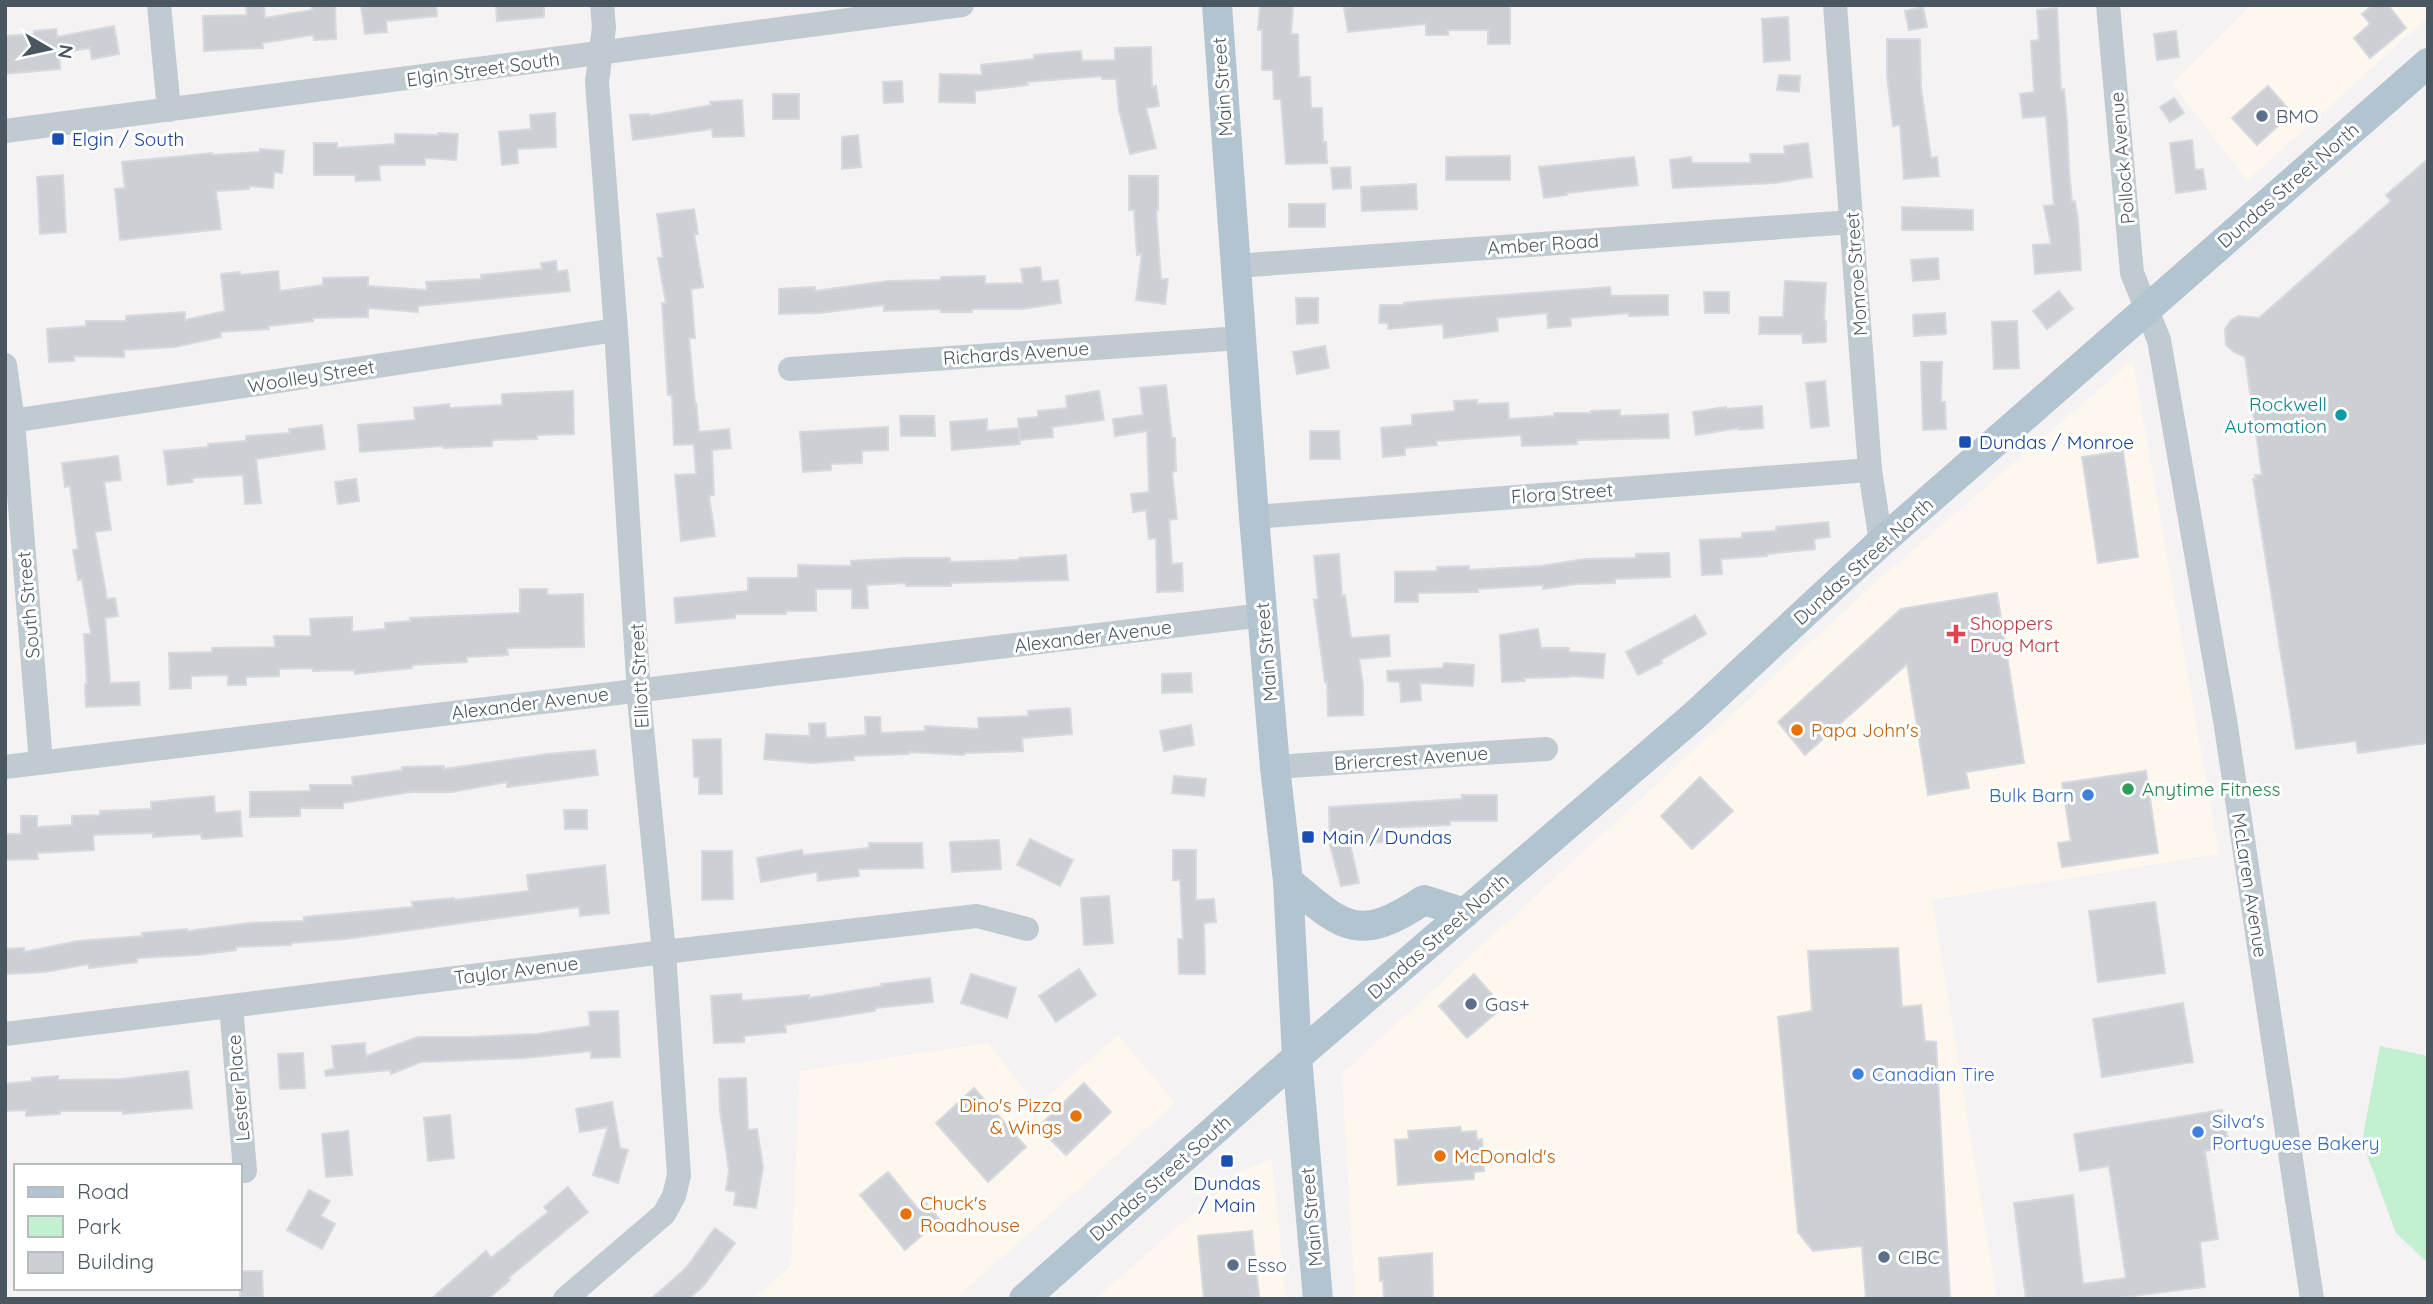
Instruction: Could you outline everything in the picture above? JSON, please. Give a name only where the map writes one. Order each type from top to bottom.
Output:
[{"type":"main road","name":"Main Street","points":[[1217,5],[1254,517],[1275,767],[1288,881],[1297,1057],[1318,1299]]},
{"type":"main road","name":"Dundas Street North","points":[[1297,1057],[1694,716],[1881,542],[2428,63]]},
{"type":"main road","points":[[1288,881],[1333,919],[1348,925],[1367,927],[1383,923],[1399,917],[1424,900],[1465,913]]},
{"type":"main road","name":"Dundas Street South","points":[[1024,1299],[1297,1057]]},
{"type":"street","points":[[159,5],[169,110]]},
{"type":"street","name":"Elliott Street","points":[[565,1299],[664,1214],[674,1196],[679,1175],[664,952],[640,690],[597,82],[604,27],[603,5]]},
{"type":"street","name":"Elgin Street South","points":[[5,131],[962,5]]},
{"type":"street","name":"Monroe Street","points":[[1835,5],[1870,470],[1881,542]]},
{"type":"street","name":"Pollock Avenue","points":[[2108,5],[2133,272],[2146,308]]},
{"type":"street","name":"Amber Road","points":[[1235,267],[1852,222]]},
{"type":"street","name":"McLaren Avenue","points":[[2146,308],[2159,340],[2222,707],[2312,1299]]},
{"type":"street","name":"Woolley Street","points":[[9,422],[616,330]]},
{"type":"street","name":"Richards Avenue","points":[[790,369],[1241,338]]},
{"type":"street","name":"South Street","points":[[5,365],[41,762]]},
{"type":"street","name":"Flora Street","points":[[1254,517],[1870,470]]},
{"type":"street","name":"Alexander Avenue","points":[[5,767],[1263,615]]},
{"type":"street","name":"Briercrest Avenue","points":[[1275,767],[1546,749]]},
{"type":"street","name":"Taylor Avenue","points":[[5,1034],[977,916],[1027,929]]},
{"type":"street","name":"Lester Place","points":[[230,1006],[245,1171]]},
{"type":"shaded area","points":[[2252,5],[2428,5],[2428,17],[2247,181],[2172,83]]},
{"type":"shaded area","points":[[2133,360],[2219,854],[1932,900],[1997,1299],[1355,1299],[1342,1074],[1877,581]]},
{"type":"shaded area","points":[[1118,1035],[1175,1103],[955,1299],[753,1299],[791,1265],[800,1071],[988,1043],[1037,1106]]},
{"type":"shaded area","points":[[1272,1159],[1286,1299],[1095,1299],[1243,1170]]},
{"type":"green space","points":[[2380,1046],[2428,1056],[2428,1263],[2396,1233],[2362,1141]]},
{"type":"building","points":[[246,5],[264,5],[265,18],[312,10],[312,5],[335,5],[336,39],[314,40],[313,35],[262,43],[263,48],[204,51],[203,16],[247,15]]},
{"type":"building","points":[[361,5],[436,5],[437,16],[386,21],[387,32],[365,34]]},
{"type":"building","points":[[496,5],[544,5],[544,17],[497,21]]},
{"type":"building","points":[[1260,5],[1293,6],[1291,34],[1298,34],[1299,77],[1310,77],[1311,108],[1322,108],[1327,163],[1286,164],[1281,99],[1274,99],[1273,70],[1262,70],[1262,30],[1258,30]]},
{"type":"building","points":[[1362,5],[1510,6],[1510,44],[1488,44],[1488,30],[1448,30],[1448,35],[1426,35],[1426,24],[1348,32],[1344,8]]},
{"type":"building","points":[[2373,5],[2388,5],[2406,28],[2370,58],[2354,38],[2370,24],[2362,14]]},
{"type":"building","points":[[1923,7],[1927,27],[1909,30],[1905,11]]},
{"type":"building","points":[[2057,8],[2061,90],[2064,89],[2072,202],[2075,201],[2078,220],[2081,270],[2035,274],[2033,245],[2051,244],[2044,206],[2054,205],[2046,116],[2023,118],[2020,94],[2034,92],[2031,41],[2039,40],[2037,10]]},
{"type":"building","points":[[1788,17],[1790,60],[1764,62],[1762,19]]},
{"type":"building","points":[[114,26],[119,54],[92,59],[90,48],[59,53],[60,69],[5,74],[5,36],[56,29],[57,37]]},
{"type":"building","points":[[2176,31],[2179,57],[2157,60],[2154,34]]},
{"type":"building","points":[[1887,39],[1920,39],[1921,88],[1931,158],[1937,157],[1939,176],[1904,179],[1900,125],[1893,126],[1887,76]]},
{"type":"building","points":[[1151,47],[1152,87],[1156,86],[1159,106],[1146,108],[1156,148],[1130,154],[1119,110],[1116,79],[1102,79],[1102,76],[1027,82],[1028,85],[975,91],[975,103],[939,102],[940,74],[982,75],[981,65],[1034,59],[1034,55],[1081,51],[1082,61],[1115,60],[1115,48]]},
{"type":"building","points":[[1779,75],[1800,76],[1799,92],[1777,90]]},
{"type":"building","points":[[902,81],[903,102],[884,103],[883,82]]},
{"type":"building","name":"BMO","points":[[2268,86],[2292,113],[2257,145],[2232,118]]},
{"type":"building","points":[[773,94],[799,94],[799,119],[773,119]]},
{"type":"building","points":[[2174,98],[2184,113],[2170,122],[2160,107]]},
{"type":"building","points":[[742,100],[744,136],[713,137],[712,129],[633,140],[630,115],[650,116],[711,105],[710,102]]},
{"type":"building","points":[[555,113],[556,147],[517,149],[518,163],[502,165],[499,132],[531,129],[530,115]]},
{"type":"building","points":[[395,134],[458,134],[456,160],[425,158],[425,165],[379,165],[380,180],[356,181],[355,175],[314,175],[314,143],[337,143],[337,148],[395,144]]},
{"type":"building","points":[[858,135],[861,167],[842,169],[842,137]]},
{"type":"building","points":[[2192,140],[2195,170],[2203,169],[2206,189],[2176,193],[2170,143]]},
{"type":"building","points":[[1808,143],[1812,177],[1774,183],[1673,188],[1670,160],[1691,157],[1692,163],[1751,163],[1750,154],[1785,154],[1784,146]]},
{"type":"building","points":[[260,149],[284,151],[282,173],[274,172],[273,188],[249,186],[249,189],[216,191],[221,229],[120,240],[115,189],[125,188],[122,162],[212,153],[260,152]]},
{"type":"building","points":[[1510,156],[1510,180],[1446,180],[1446,157]]},
{"type":"building","points":[[1634,157],[1638,185],[1544,198],[1539,167]]},
{"type":"building","name":"Rockwell Automation","points":[[2428,159],[2428,743],[2358,753],[2356,741],[2296,749],[2253,479],[2256,478],[2255,475],[2262,475],[2245,357],[2226,345],[2225,329],[2231,320],[2239,316],[2259,318],[2391,201],[2386,195]]},
{"type":"building","points":[[1350,167],[1351,188],[1333,189],[1331,168]]},
{"type":"building","points":[[63,175],[66,232],[40,234],[37,177]]},
{"type":"building","points":[[1129,176],[1158,176],[1156,210],[1161,279],[1168,279],[1165,304],[1136,300],[1142,254],[1137,255],[1134,210],[1129,210]]},
{"type":"building","points":[[1416,184],[1417,209],[1362,211],[1361,187]]},
{"type":"building","points":[[1289,204],[1325,204],[1325,227],[1289,227]]},
{"type":"building","points":[[1902,207],[1973,210],[1973,230],[1902,230]]},
{"type":"building","points":[[694,209],[698,234],[694,234],[703,287],[691,289],[695,338],[689,338],[699,432],[729,429],[731,448],[712,450],[714,495],[709,496],[715,536],[681,541],[675,475],[696,474],[694,444],[674,445],[672,395],[668,395],[662,303],[666,303],[658,258],[663,257],[657,214]]},
{"type":"building","points":[[1938,258],[1939,279],[1913,281],[1911,260]]},
{"type":"building","points":[[556,261],[557,272],[567,270],[570,291],[418,306],[418,312],[368,308],[368,317],[313,318],[313,321],[269,326],[269,329],[220,332],[221,337],[175,347],[124,350],[124,357],[74,356],[74,361],[49,362],[47,329],[86,326],[86,321],[126,321],[126,316],[185,312],[185,320],[225,311],[221,274],[278,271],[280,291],[323,285],[323,278],[368,277],[368,286],[427,290],[426,282],[481,279],[481,275],[542,269],[541,263]]},
{"type":"building","points":[[1040,267],[1042,282],[1058,280],[1061,303],[1022,309],[972,309],[972,312],[941,312],[941,309],[884,311],[884,305],[819,313],[779,314],[779,289],[815,287],[815,291],[888,281],[941,280],[941,277],[985,276],[985,284],[1023,283],[1021,269]]},
{"type":"building","points":[[1785,281],[1826,283],[1826,342],[1803,343],[1802,334],[1759,334],[1760,317],[1783,317]]},
{"type":"building","points":[[1610,287],[1611,296],[1668,295],[1668,315],[1629,316],[1629,313],[1570,318],[1571,326],[1548,328],[1547,313],[1497,318],[1498,331],[1444,338],[1443,324],[1388,329],[1388,323],[1379,323],[1380,305]]},
{"type":"building","points":[[2059,291],[2073,309],[2047,329],[2033,311]]},
{"type":"building","points":[[1704,292],[1729,292],[1729,313],[1705,313]]},
{"type":"building","points":[[1296,298],[1318,298],[1318,323],[1297,324]]},
{"type":"building","points":[[1945,313],[1946,334],[1914,336],[1913,315]]},
{"type":"building","points":[[2017,321],[2019,368],[1994,369],[1992,322]]},
{"type":"building","points":[[1325,346],[1329,368],[1297,374],[1293,352]]},
{"type":"building","points":[[1921,362],[1942,362],[1941,402],[1945,402],[1946,429],[1923,430]]},
{"type":"building","points":[[1825,381],[1829,426],[1811,428],[1806,383]]},
{"type":"building","points":[[1166,385],[1172,438],[1175,438],[1176,471],[1172,472],[1177,519],[1169,520],[1172,564],[1182,563],[1183,591],[1157,592],[1156,538],[1149,539],[1146,510],[1133,512],[1131,494],[1149,492],[1147,431],[1115,436],[1113,419],[1143,415],[1140,388]]},
{"type":"building","points":[[573,391],[574,434],[537,435],[537,439],[492,440],[492,446],[443,446],[360,452],[358,425],[415,420],[414,408],[449,404],[450,408],[502,405],[502,394]]},
{"type":"building","points":[[1099,391],[1104,420],[1052,427],[1053,437],[1020,440],[1018,419],[1038,417],[1038,411],[1067,408],[1066,396]]},
{"type":"building","points":[[1477,400],[1477,404],[1508,403],[1509,419],[1554,416],[1554,413],[1620,410],[1620,416],[1668,414],[1669,438],[1577,440],[1577,444],[1522,446],[1521,435],[1436,441],[1437,445],[1405,448],[1405,455],[1383,457],[1381,428],[1412,425],[1412,415],[1455,411],[1454,401]]},
{"type":"building","points":[[1762,406],[1763,428],[1739,428],[1696,435],[1693,412],[1726,407]]},
{"type":"building","points":[[900,416],[934,416],[935,436],[901,436]]},
{"type":"building","points":[[987,419],[987,431],[1018,428],[1020,444],[952,450],[950,422]]},
{"type":"building","points":[[322,425],[325,449],[256,459],[261,503],[245,504],[243,475],[192,478],[193,482],[168,485],[164,451],[246,441],[246,436],[290,433],[289,429]]},
{"type":"building","points":[[888,427],[888,450],[862,451],[862,463],[831,464],[831,470],[803,472],[800,432]]},
{"type":"building","points":[[1310,431],[1339,431],[1340,459],[1310,459]]},
{"type":"building","points":[[2123,451],[2138,557],[2098,563],[2082,457]]},
{"type":"building","points":[[118,456],[121,480],[104,482],[111,530],[95,532],[107,599],[115,598],[118,616],[105,618],[110,683],[139,682],[140,705],[86,707],[84,634],[91,634],[82,579],[78,580],[73,550],[78,549],[70,486],[65,487],[62,463]]},
{"type":"building","points":[[356,479],[359,501],[338,504],[335,482]]},
{"type":"building","points":[[1828,522],[1830,537],[1814,539],[1815,549],[1721,559],[1722,574],[1702,575],[1700,540],[1742,538],[1742,533],[1776,531],[1776,527]]},
{"type":"building","points":[[1669,553],[1670,577],[1615,579],[1615,583],[1576,584],[1543,589],[1543,585],[1478,589],[1478,592],[1418,593],[1418,602],[1395,602],[1395,572],[1437,571],[1437,567],[1469,566],[1469,570],[1541,566],[1585,559],[1636,558],[1636,554]]},
{"type":"building","points":[[1339,554],[1342,596],[1345,595],[1351,638],[1389,635],[1390,656],[1359,659],[1363,685],[1363,715],[1328,716],[1327,682],[1314,600],[1318,599],[1314,556]]},
{"type":"building","points":[[1066,555],[1068,580],[951,583],[951,586],[906,586],[906,583],[867,585],[868,608],[852,608],[852,589],[816,589],[816,611],[735,614],[735,618],[676,623],[674,598],[748,591],[748,578],[798,578],[798,565],[851,566],[851,561],[906,558],[950,558],[950,562],[1019,560]]},
{"type":"building","points":[[520,589],[547,589],[547,595],[583,594],[584,647],[507,648],[508,655],[467,657],[467,662],[412,665],[412,668],[355,674],[354,670],[279,669],[279,676],[246,677],[246,685],[228,685],[228,675],[191,676],[191,688],[170,689],[169,653],[212,652],[212,648],[275,647],[274,636],[311,636],[310,619],[352,617],[352,632],[385,629],[385,623],[411,621],[410,618],[520,613]]},
{"type":"building","points":[[1997,593],[2024,763],[1966,772],[1969,788],[1928,795],[1907,664],[1805,755],[1778,722],[1901,609]]},
{"type":"building","points":[[1695,615],[1706,634],[1661,660],[1662,663],[1638,675],[1626,652]]},
{"type":"building","points":[[1538,629],[1541,648],[1569,648],[1569,652],[1605,654],[1603,678],[1569,676],[1502,682],[1500,635]]},
{"type":"building","points":[[1444,663],[1474,665],[1473,686],[1420,683],[1421,700],[1401,702],[1400,682],[1388,681],[1387,671],[1443,668]]},
{"type":"building","points":[[1191,673],[1192,692],[1162,693],[1162,674]]},
{"type":"building","points":[[1070,708],[1072,734],[1022,738],[1023,751],[964,755],[909,752],[854,756],[854,760],[812,763],[764,759],[766,734],[810,736],[809,724],[825,723],[826,738],[866,735],[865,717],[880,717],[881,733],[925,731],[925,726],[979,729],[978,718],[1028,716],[1028,711]]},
{"type":"building","points":[[1191,725],[1194,745],[1164,751],[1160,731]]},
{"type":"building","points":[[721,739],[722,794],[699,794],[699,777],[694,777],[693,740]]},
{"type":"building","points":[[595,750],[598,775],[507,787],[507,782],[452,792],[411,792],[343,803],[343,808],[300,808],[300,816],[250,817],[250,792],[310,791],[310,785],[353,785],[352,777],[402,770],[402,767],[444,766],[444,769]]},
{"type":"building","points":[[2146,771],[2158,853],[2062,867],[2058,843],[2071,841],[2062,783]]},
{"type":"building","points":[[1174,776],[1206,779],[1204,796],[1172,793]]},
{"type":"building","points":[[1700,777],[1733,811],[1692,849],[1661,816]]},
{"type":"building","points":[[1462,795],[1497,795],[1497,821],[1450,821],[1450,825],[1384,828],[1384,842],[1350,844],[1359,883],[1341,886],[1330,845],[1329,807],[1462,799]]},
{"type":"building","points":[[214,796],[215,813],[240,811],[242,836],[202,839],[201,834],[153,837],[153,833],[93,835],[94,850],[37,853],[38,859],[5,860],[5,834],[21,834],[21,816],[37,816],[37,827],[72,825],[72,816],[100,815],[100,811],[151,809],[151,802]]},
{"type":"building","points":[[564,810],[587,810],[587,829],[565,829]]},
{"type":"building","points":[[1030,839],[1073,860],[1060,886],[1017,865]]},
{"type":"building","points":[[999,840],[1001,869],[952,872],[950,842]]},
{"type":"building","points":[[869,843],[922,843],[923,868],[858,869],[859,876],[818,881],[817,872],[761,882],[757,858],[802,850],[803,855],[869,848]]},
{"type":"building","points":[[1173,850],[1196,850],[1196,900],[1214,899],[1216,922],[1204,923],[1205,974],[1179,974],[1178,939],[1183,939],[1180,880],[1173,880]]},
{"type":"building","points":[[702,851],[732,851],[733,899],[702,900]]},
{"type":"building","points":[[605,865],[609,913],[580,916],[579,907],[345,939],[236,947],[236,950],[198,955],[137,958],[137,962],[89,968],[89,964],[45,972],[5,974],[5,949],[24,948],[24,952],[78,941],[143,936],[142,933],[304,921],[304,917],[413,907],[412,902],[529,891],[527,875]]},
{"type":"building","points":[[1109,896],[1113,943],[1084,945],[1081,898]]},
{"type":"building","points":[[2155,902],[2165,973],[2098,982],[2089,911]]},
{"type":"building","points":[[1898,948],[1902,1007],[1921,1005],[1925,1041],[1936,1042],[1950,1299],[1866,1299],[1862,1246],[1813,1251],[1798,1232],[1778,1017],[1812,1011],[1808,951]]},
{"type":"building","points":[[1079,969],[1096,995],[1056,1022],[1039,996]]},
{"type":"building","points":[[971,974],[1016,988],[1007,1018],[961,1003]]},
{"type":"building","points":[[1474,974],[1503,1007],[1467,1038],[1439,1006]]},
{"type":"building","points":[[930,978],[933,1002],[875,1008],[875,1011],[785,1025],[786,1032],[744,1036],[744,1042],[714,1043],[711,996],[741,994],[742,1001],[809,995],[809,998]]},
{"type":"building","points":[[2183,1003],[2193,1062],[2102,1077],[2093,1019]]},
{"type":"building","points":[[618,1011],[620,1057],[591,1058],[591,1051],[525,1058],[421,1062],[391,1074],[390,1070],[326,1076],[325,1071],[334,1068],[332,1046],[365,1043],[366,1056],[418,1037],[537,1034],[590,1026],[589,1012]]},
{"type":"building","points":[[303,1053],[305,1088],[280,1089],[278,1054]]},
{"type":"building","points":[[188,1071],[192,1108],[123,1114],[123,1111],[60,1111],[60,1114],[26,1116],[26,1110],[5,1111],[5,1084],[32,1081],[32,1078],[58,1076],[58,1080],[121,1079]]},
{"type":"building","points":[[746,1078],[748,1130],[757,1129],[763,1167],[756,1208],[734,1205],[736,1192],[726,1190],[729,1170],[720,1111],[719,1079]]},
{"type":"building","points":[[1084,1083],[1111,1112],[1066,1155],[1038,1127]]},
{"type":"building","points":[[974,1088],[1026,1147],[988,1182],[936,1123]]},
{"type":"building","points":[[612,1102],[620,1148],[628,1150],[618,1183],[593,1175],[608,1127],[580,1132],[576,1109]]},
{"type":"building","points":[[2222,1110],[2229,1147],[2205,1151],[2218,1239],[2200,1242],[2205,1287],[2109,1299],[2026,1299],[2014,1203],[2073,1195],[2083,1284],[2126,1278],[2109,1166],[2080,1171],[2074,1134]]},
{"type":"building","points":[[450,1115],[454,1158],[428,1161],[424,1118]]},
{"type":"building","name":"McDonald's","points":[[1460,1127],[1461,1132],[1476,1131],[1477,1140],[1482,1139],[1484,1171],[1474,1172],[1474,1179],[1398,1185],[1395,1140],[1409,1139],[1408,1131]]},
{"type":"building","points":[[348,1131],[352,1175],[326,1177],[322,1134]]},
{"type":"building","name":"Chuck's Roadhouse","points":[[888,1172],[918,1209],[926,1203],[940,1220],[905,1250],[860,1195]]},
{"type":"building","points":[[568,1187],[588,1212],[508,1278],[510,1280],[488,1299],[431,1299],[486,1251],[491,1258],[548,1212],[544,1207]]},
{"type":"building","points":[[309,1190],[330,1201],[321,1216],[335,1224],[322,1249],[287,1230]]},
{"type":"building","points":[[715,1228],[735,1243],[704,1285],[689,1299],[651,1299],[686,1268]]},
{"type":"building","points":[[1252,1231],[1259,1296],[1255,1296],[1255,1299],[1204,1299],[1198,1236]]},
{"type":"building","points":[[1432,1253],[1433,1299],[1384,1299],[1379,1258]]},
{"type":"building","points":[[242,1271],[262,1271],[263,1297],[240,1297]]},
{"type":"place","name":"BMO","points":[[2262,116]]},
{"type":"place","name":"Elgin / South","points":[[58,139]]},
{"type":"place","name":"Rockwell Automation","points":[[2341,415]]},
{"type":"place","name":"Dundas / Monroe","points":[[1965,442]]},
{"type":"place","name":"Shoppers Drug Mart","points":[[1956,634]]},
{"type":"place","name":"Papa John's","points":[[1797,730]]},
{"type":"place","name":"Anytime Fitness","points":[[2128,789]]},
{"type":"place","name":"Bulk Barn","points":[[2088,795]]},
{"type":"place","name":"Main / Dundas","points":[[1308,837]]},
{"type":"place","name":"Gas+","points":[[1471,1004]]},
{"type":"place","name":"Canadian Tire","points":[[1858,1074]]},
{"type":"place","name":"Dino's Pizza & Wings","points":[[1076,1116]]},
{"type":"place","name":"Silva's Portuguese Bakery","points":[[2198,1132]]},
{"type":"place","name":"McDonald's","points":[[1440,1156]]},
{"type":"place","name":"Dundas / Main","points":[[1227,1161]]},
{"type":"place","name":"Chuck's Roadhouse","points":[[906,1214]]},
{"type":"place","name":"CIBC","points":[[1884,1257]]},
{"type":"place","name":"Esso","points":[[1233,1265]]}]
